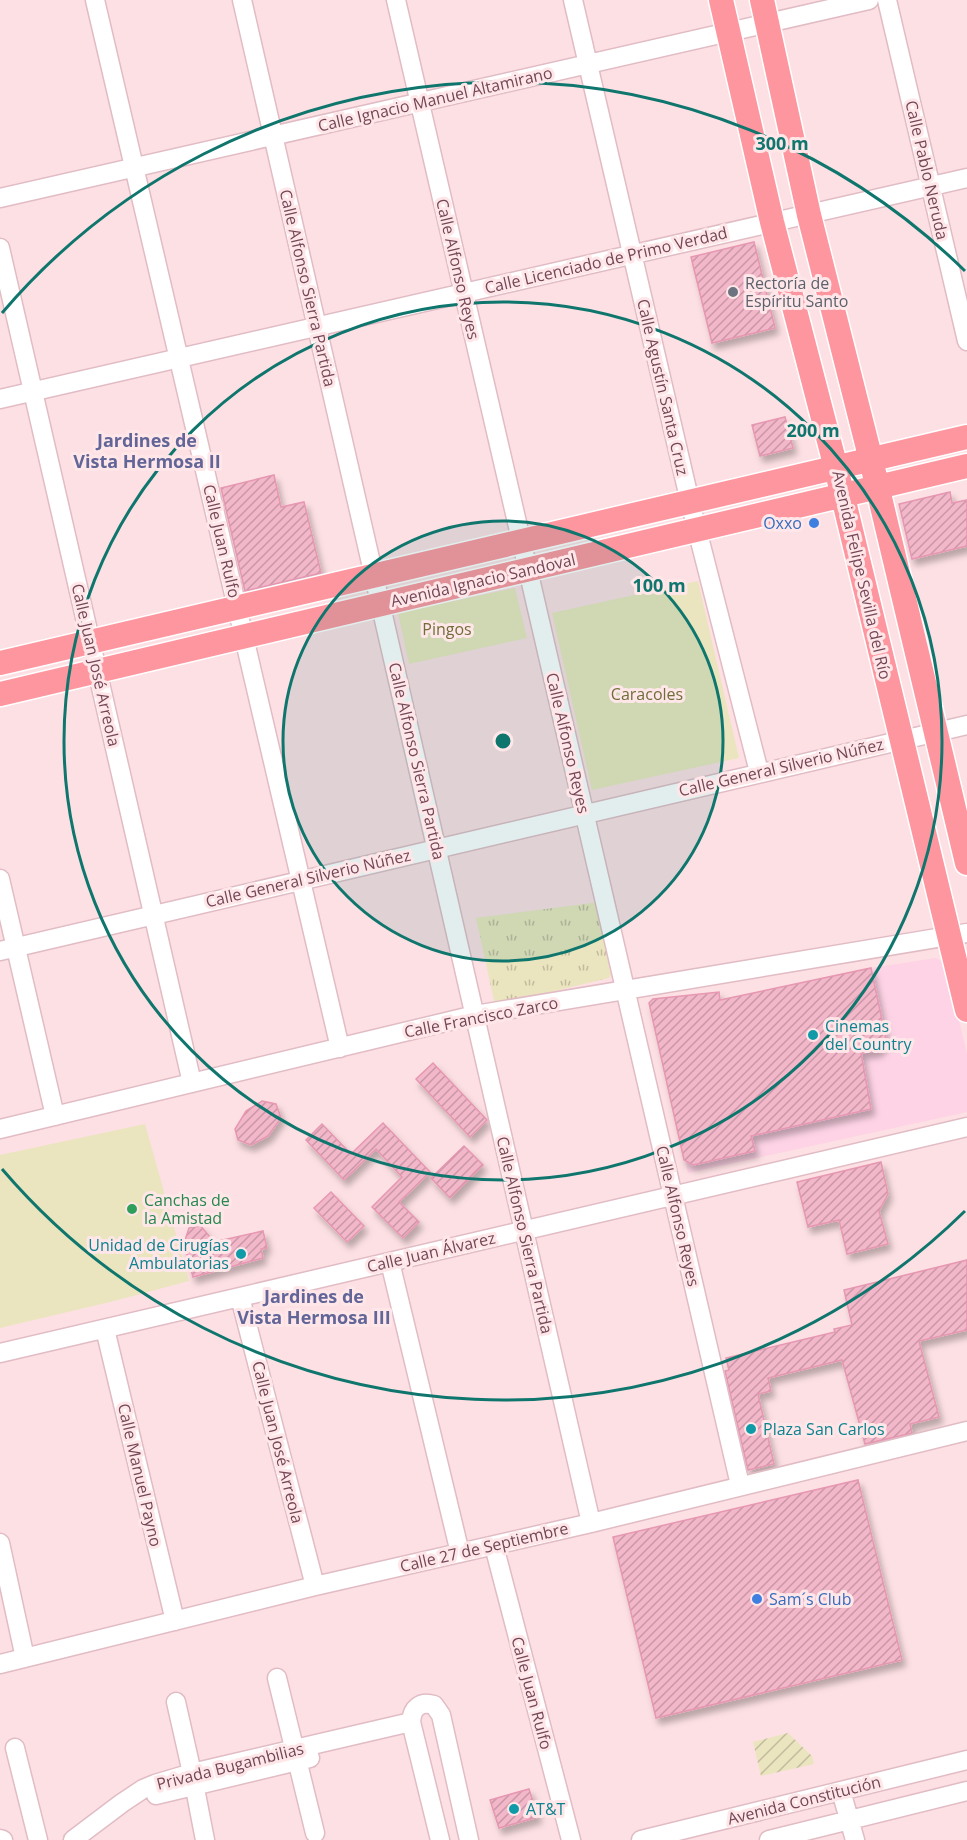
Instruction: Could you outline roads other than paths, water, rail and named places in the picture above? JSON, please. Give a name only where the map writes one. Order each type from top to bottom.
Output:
[{"type":"main road","name":"Avenida Felipe Sevilla del Río","points":[[721,0],[772,222],[836,468],[901,739],[958,935],[967,1010]]},
{"type":"main road","name":"Avenida Felipe Sevilla del Río","points":[[762,0],[809,215],[871,459],[967,863]]},
{"type":"main road","name":"Avenida Ignacio Sandoval","points":[[0,663],[967,437]]},
{"type":"main road","name":"Avenida Ignacio Sandoval","points":[[0,694],[967,466]]},
{"type":"street","name":"Calle Juan Rulfo","points":[[95,0],[340,1048]]},
{"type":"street","name":"Calle Alfonso Sierra Partida","points":[[242,0],[591,1523]]},
{"type":"street","name":"Calle Alfonso Reyes","points":[[396,0],[740,1485]]},
{"type":"street","name":"Calle Agustín Santa Cruz","points":[[573,0],[690,502],[759,772]]},
{"type":"street","name":"Calle Ignacio Manuel Altamirano","points":[[0,198],[869,0]]},
{"type":"street","name":"Calle Pablo Neruda","points":[[887,0],[967,341]]},
{"type":"street","name":"Calle Licenciado de Primo Verdad","points":[[0,399],[967,178]]},
{"type":"street","name":"Calle Juan José Arreola","points":[[0,248],[192,1083]]},
{"type":"street","name":"Calle General Silverio Núñez","points":[[8,949],[967,725]]},
{"type":"street","points":[[0,879],[8,949],[55,1116]]},
{"type":"street","name":"Calle Francisco Zarco","points":[[0,1129],[475,1015],[958,935]]},
{"type":"street","name":"Calle Juan Álvarez","points":[[0,1353],[967,1126]]},
{"type":"street","points":[[390,1262],[460,1553]]},
{"type":"street","name":"Calle Juan José Arreola","points":[[240,1297],[315,1586]]},
{"type":"street","name":"Calle Manuel Payno","points":[[105,1329],[175,1622]]},
{"type":"street","name":"Calle 27 de Septiembre","points":[[0,1664],[315,1586],[591,1523],[967,1431]]},
{"type":"street","points":[[0,1543],[26,1658]]},
{"type":"street","name":"Calle Juan Rulfo","points":[[494,1546],[571,1840]]},
{"type":"street","points":[[278,1678],[315,1833]]},
{"type":"street","points":[[176,1702],[194,1780],[204,1840]]},
{"type":"street","points":[[440,1840],[412,1727],[412,1712],[424,1703],[434,1705],[441,1715],[469,1840]]},
{"type":"street","name":"Privada Bugambilias","points":[[73,1840],[143,1789],[194,1780],[412,1727]]},
{"type":"street","points":[[15,1748],[38,1840]]},
{"type":"street","name":"Avenida Constitución","points":[[641,1840],[714,1831],[841,1791],[967,1761]]},
{"type":"street","name":"Privada Bugambilias","points":[[90,1840],[146,1800],[194,1780]]},
{"type":"street","points":[[841,1791],[855,1840]]},
{"type":"street","name":"Avenida Constitución","points":[[769,1840],[967,1791]]},
{"type":"place","name":"Rectoría de Espíritu Santo","points":[[733,292]]},
{"type":"place","name":"Oxxo","points":[[814,523]]},
{"type":"place","name":"Cinemas del Country","points":[[813,1035]]},
{"type":"place","name":"Canchas de la Amistad","points":[[132,1209]]},
{"type":"place","name":"Unidad de Cirugías Ambulatorias","points":[[241,1254]]},
{"type":"place","name":"Plaza San Carlos","points":[[751,1429]]},
{"type":"place","name":"Sam´s Club","points":[[757,1599]]},
{"type":"place","name":"AT&T","points":[[514,1809]]},
{"type":"district","name":"Jardines de Vista Hermosa II","points":[[147,451]]},
{"type":"district","name":"Jardines de Vista Hermosa III","points":[[314,1307]]},
{"type":"park label","name":"Pingos","points":[[447,629]]},
{"type":"park label","name":"Caracoles","points":[[647,694]]}]
